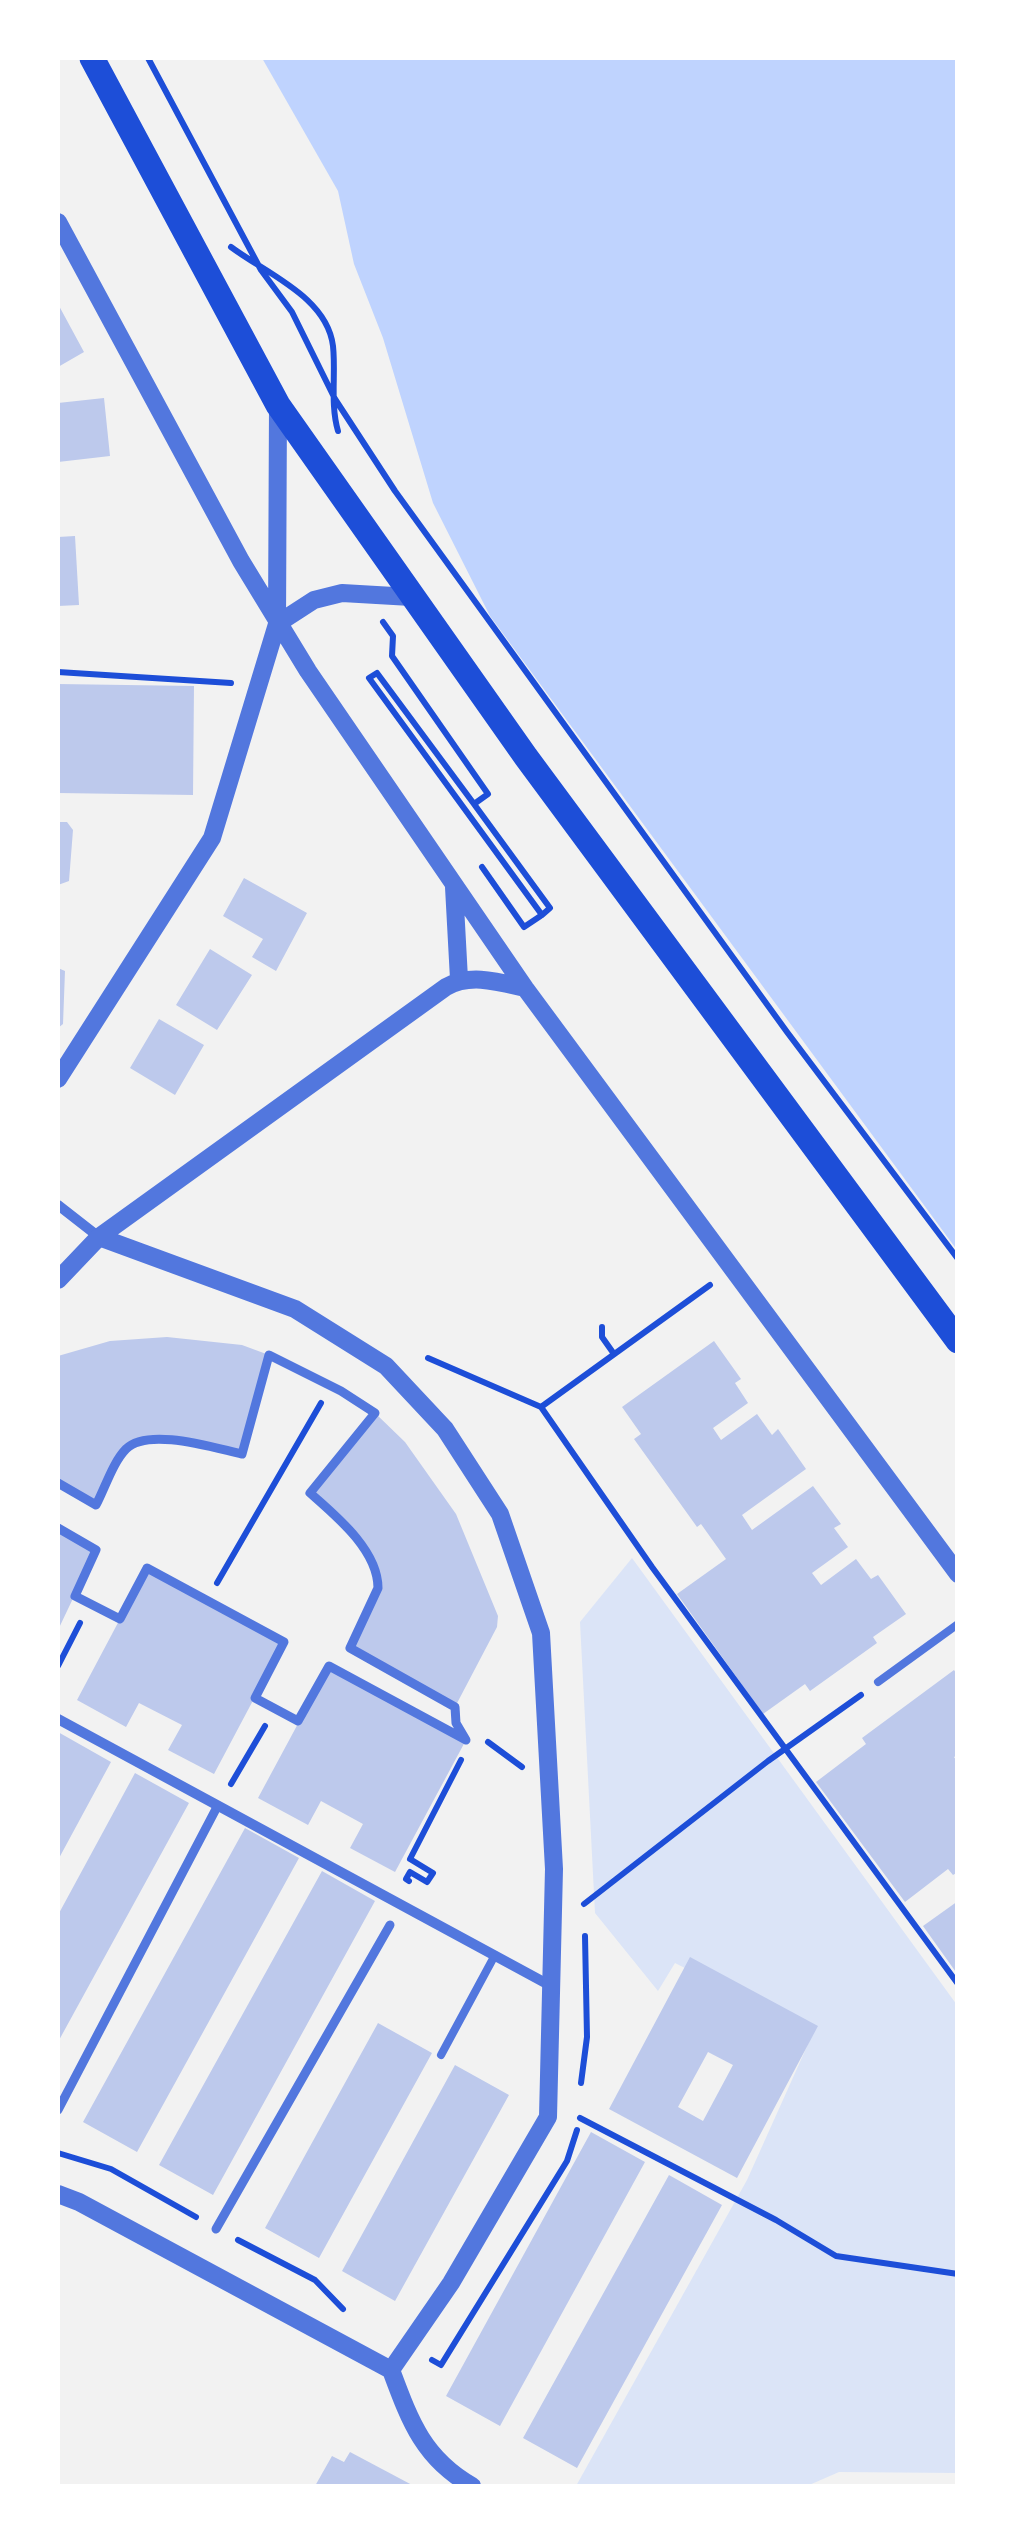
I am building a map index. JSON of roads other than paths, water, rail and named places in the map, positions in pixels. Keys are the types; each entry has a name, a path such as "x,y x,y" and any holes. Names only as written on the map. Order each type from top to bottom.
{"main road":[{"path":"92,58 278,405 411,597 958,1341"}],"street":[{"path":"58,222 241,562 308,671 525,988 958,1574"},
{"path":"58,1078 212,838 277,624 278,405"},
{"path":"277,624 314,600 342,593 411,597"},
{"path":"454,886 459,979"},
{"path":"58,1280 99,1237 459,979 496,981 525,988"},
{"path":"58,1205 99,1237 295,1309 386,1366 445,1429 500,1514 540,1633 554,1869 548,2116 451,2283 391,2370"},
{"path":"58,1484 96,1505 124,1450 148,1439 186,1442 242,1454 270,1355 341,1390 375,1413 310,1494 341,1521 372,1562 378,1580 378,1588 350,1648 455,1707 456,1723 466,1740 328,1666 298,1721 254,1698 284,1642 147,1568 120,1619 76,1596 96,1550 58,1528"},
{"path":"58,1720 551,1986"},
{"path":"58,2110 217,1806"},
{"path":"216,2228 390,1925"},
{"path":"58,2194 391,2370 410,2422 445,2471 472,2486"}],"lane":[{"path":"878,1682 958,1624"},
{"path":"441,2055 494,1956"}],"water":[{"path":"262,58 957,58 957,1250 490,616 433,503 383,338 354,264 338,191"}]}
